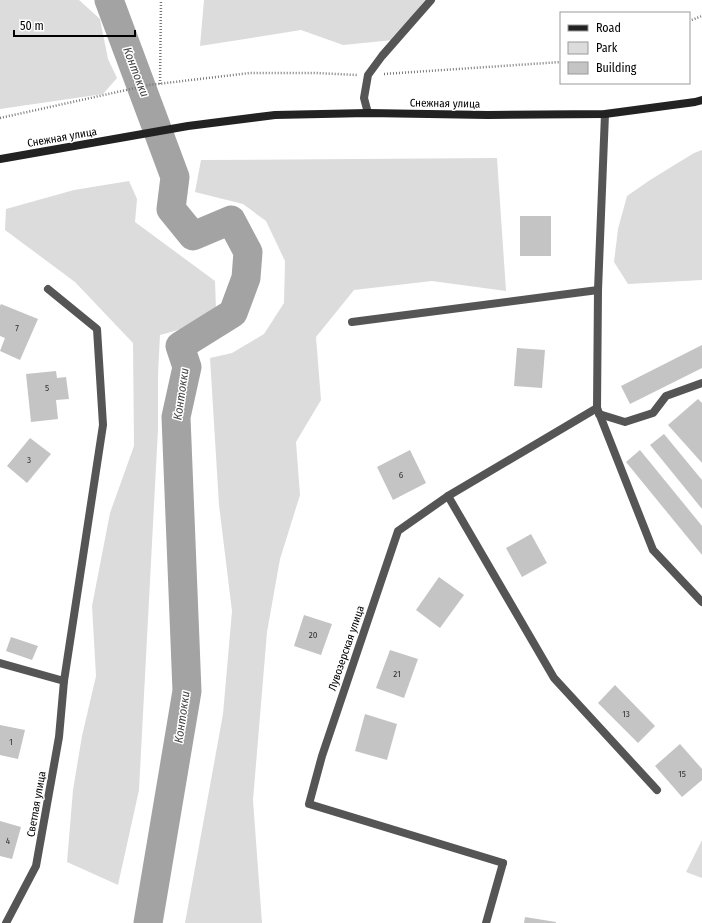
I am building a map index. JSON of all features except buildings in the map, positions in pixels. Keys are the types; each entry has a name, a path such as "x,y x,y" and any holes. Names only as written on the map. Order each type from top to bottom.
{"street":[{"path":"368,113 364,98 368,75 382,56 431,0"},
{"name":"Снежная улица","path":"0,159 188,126 275,115 368,113 488,115 605,114 702,100"},
{"path":"605,114 598,290 598,411 653,550 702,602"},
{"name":"Светлая улица","path":"6,923 36,866 59,737 64,681 103,425 97,329 48,290"},
{"path":"352,322 598,290"},
{"path":"598,411 625,422 652,413 666,396 702,383"},
{"name":"Лувозерская улица","path":"486,923 503,863 309,804 322,756 398,531 448,496 598,411"},
{"path":"448,496 554,678 657,790"},
{"path":"0,663 64,681"}],"path":[{"path":"160,84 161,0"},
{"path":"690,21 702,16"},
{"path":"0,118 149,85"}],"green space":[{"path":"0,0 79,0 100,19 108,59 117,78 103,94 0,109"},
{"path":"204,0 425,0 393,40 343,45 301,30 200,46"},
{"path":"702,150 702,280 628,284 614,262 618,229 627,196 694,153"},
{"path":"497,158 506,291 432,281 354,290 316,337 321,400 296,442 300,495 280,559 267,632 253,800 262,923 185,923 223,714 232,611 219,505 210,358 232,353 264,334 284,303 285,261 266,221 243,204 195,192 201,160"},
{"path":"129,181 137,199 135,222 215,281 216,309 189,327 160,335 158,429 139,790 118,885 67,862 73,790 82,736 96,676 92,606 110,513 134,446 133,343 75,282 5,230 6,209 74,190"},
{"path":"702,840 702,878 686,872"}],"waterway":[{"name":"Контокки","path":"109,0 175,177 171,209 193,236 231,220 248,252 246,278 233,313 180,346 187,367 176,417 187,691 148,923"}]}
